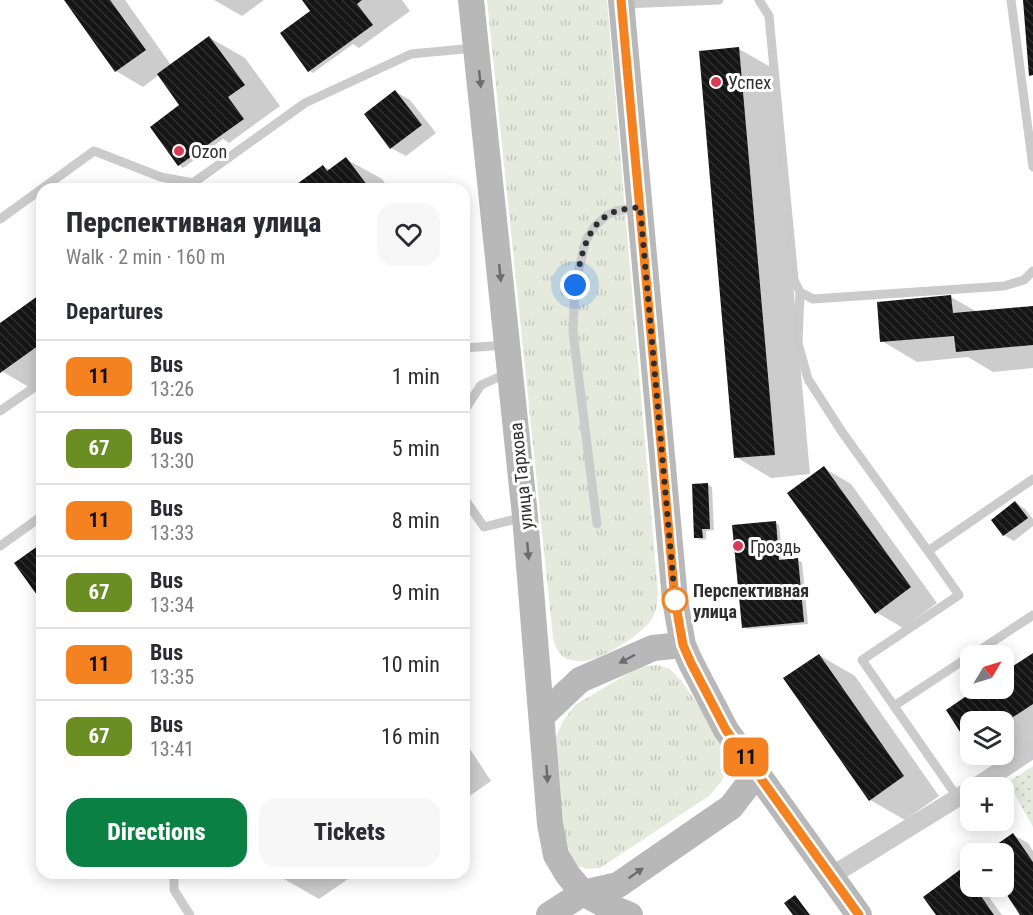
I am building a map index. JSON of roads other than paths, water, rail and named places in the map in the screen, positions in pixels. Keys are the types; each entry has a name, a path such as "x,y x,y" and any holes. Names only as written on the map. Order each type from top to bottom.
{"main road":[{"name":"улица Тархова","path":"471,0 525,516 550,824 556,855 568,875 583,893 630,915"},
{"path":"621,2 675,600 683,645 726,730 859,915"},
{"path":"542,716 580,680 653,648 683,645"},
{"path":"549,915 583,893 618,885 731,807 757,773"}],"street":[{"path":"991,777 1033,749"},
{"path":"831,876 960,797"}],"lane":[{"path":"621,2 719,0"},
{"path":"759,0 769,16 794,280 800,292 798,343 808,379 842,432 959,595 862,660 894,706 960,783"},
{"path":"1011,0 1033,167"},
{"path":"50,183 94,151 161,177 193,183 305,103 411,54 476,48"},
{"path":"0,219 36,193"},
{"path":"597,524 573,332 575,285 586,240 594,227 607,215 616,211 640,207"},
{"path":"800,292 813,299 1004,286 1024,280 1033,271"},
{"path":"470,348 508,345"},
{"path":"470,402 481,385 510,372"},
{"path":"0,411 36,386"},
{"path":"928,551 1033,479"},
{"path":"470,507 484,527 525,516"},
{"path":"0,546 36,520"},
{"path":"988,645 1033,615"},
{"path":"894,706 960,663"},
{"path":"174,879 174,890 190,915"}],"place":[{"name":"Успех","path":"716,82"},
{"name":"Ozon","path":"179,151"},
{"name":"Гроздь","path":"738,546"},
{"name":"Перспективная улица","path":"675,600"}]}
